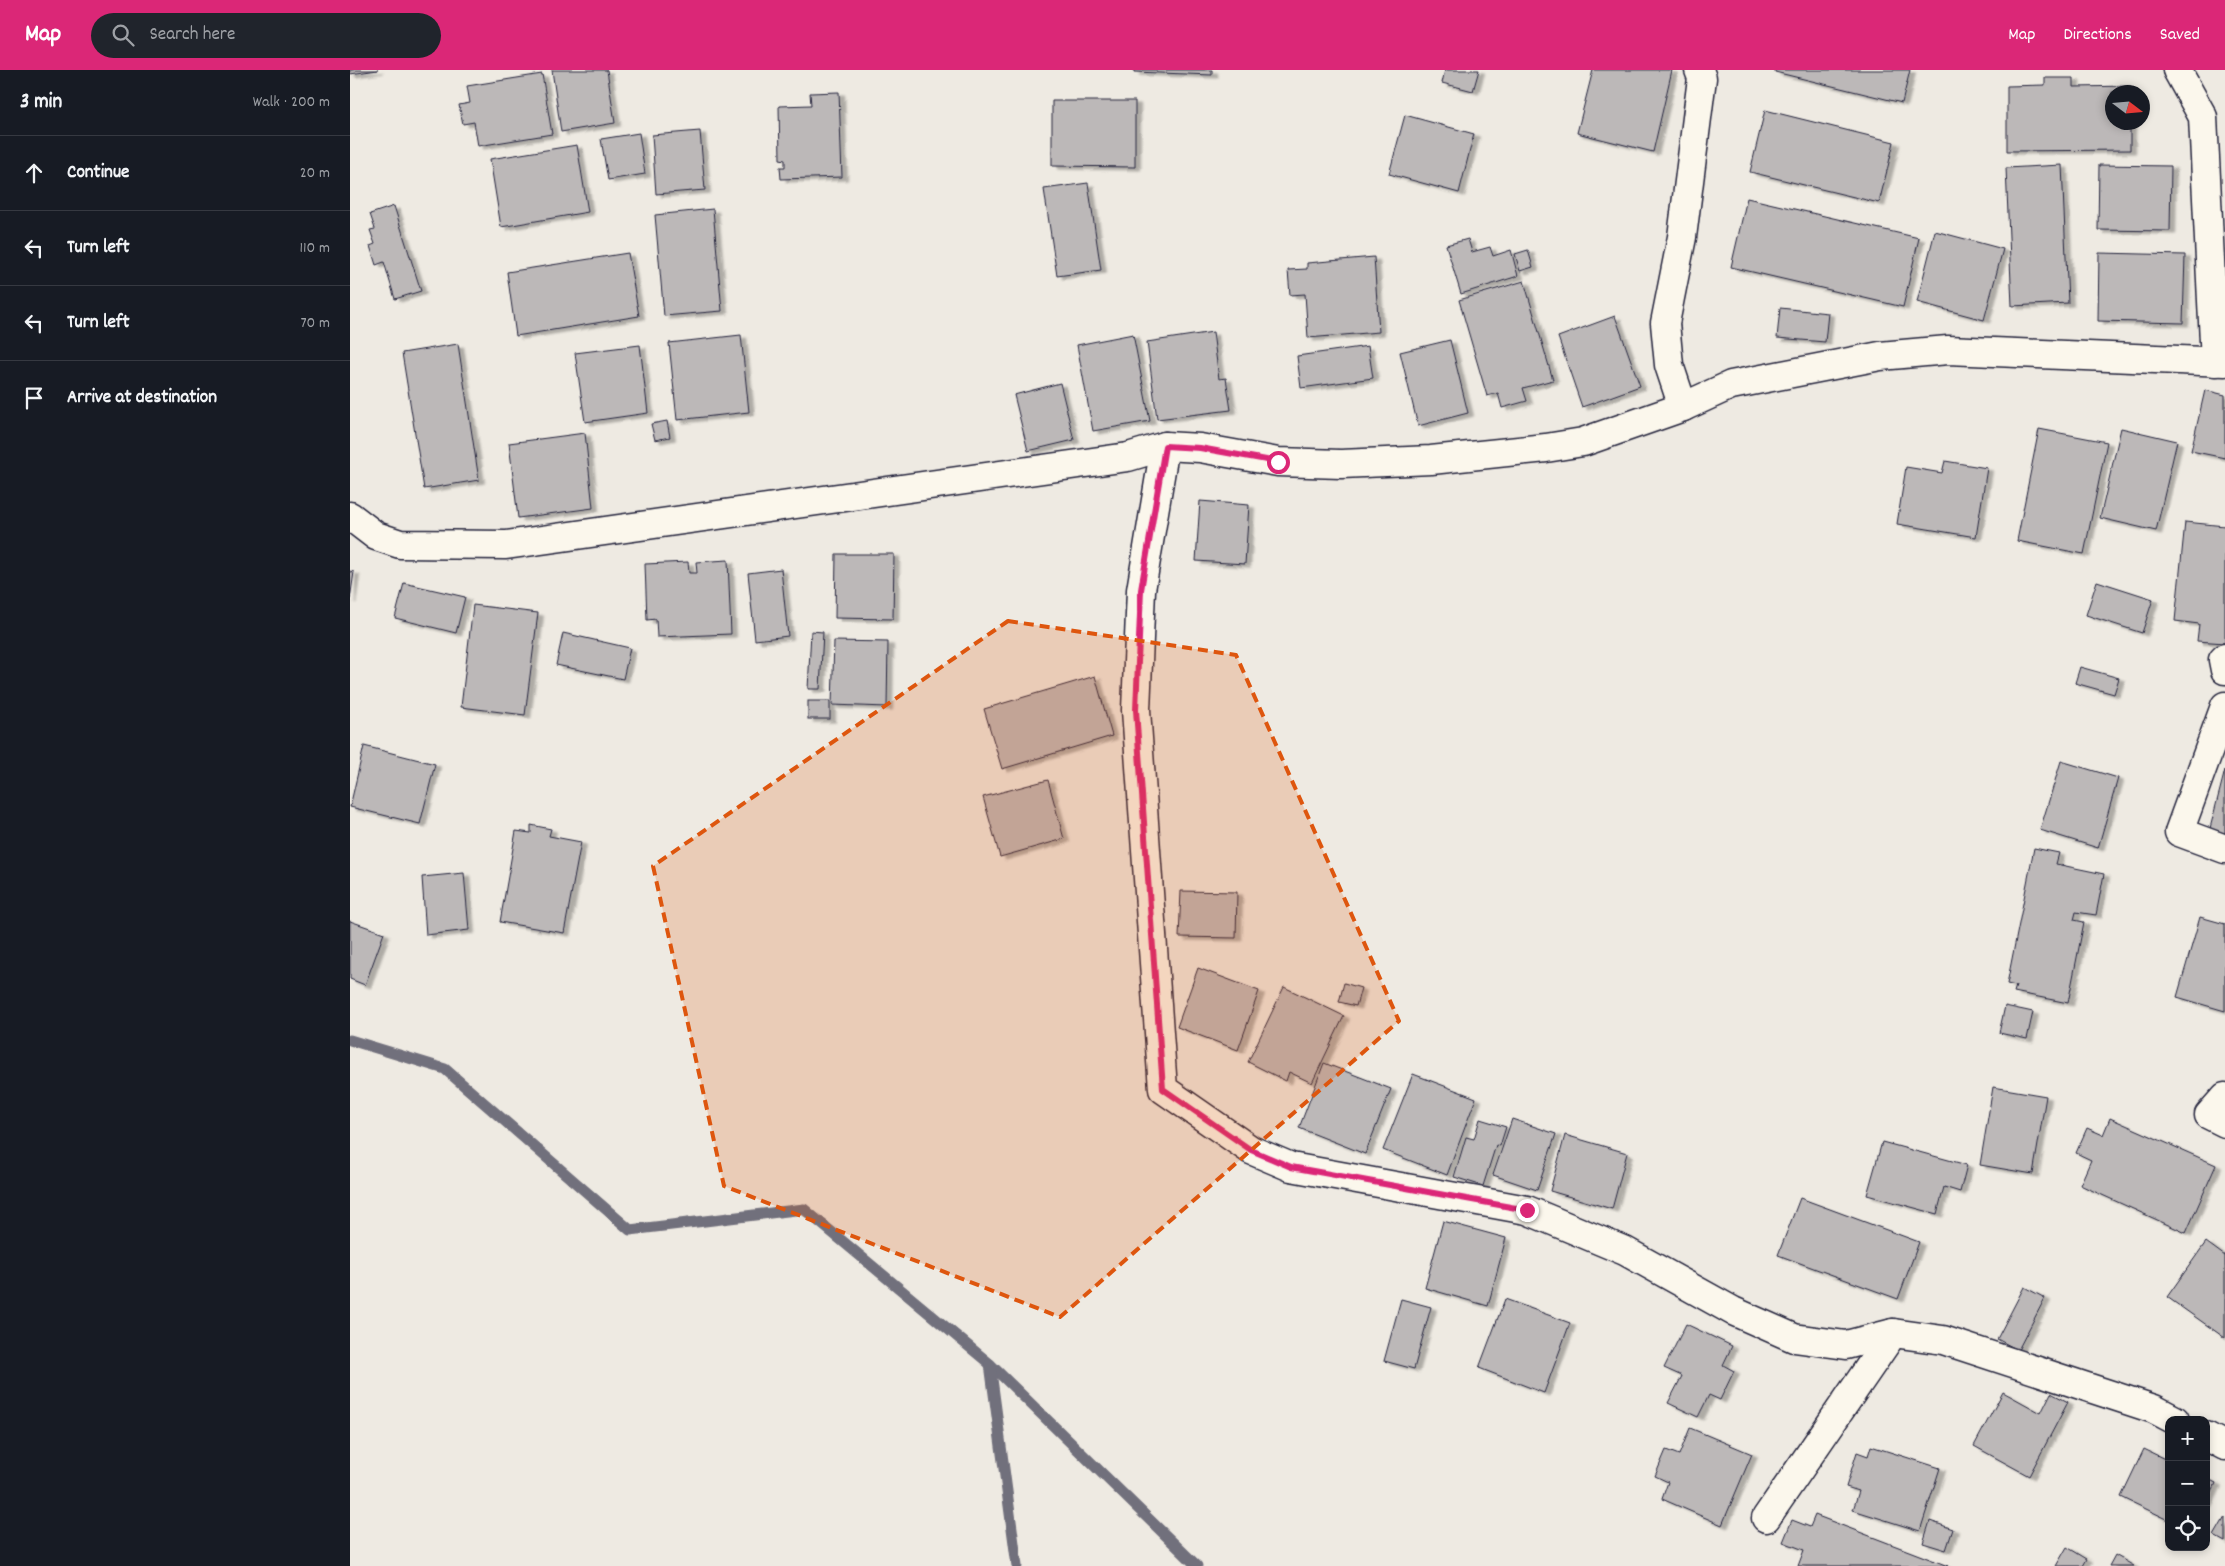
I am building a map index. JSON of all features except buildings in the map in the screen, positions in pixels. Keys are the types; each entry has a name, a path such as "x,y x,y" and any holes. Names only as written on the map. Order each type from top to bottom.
{"street":[{"path":"1683,407 1669,365 1666,323 1682,237 1702,78 1699,70"},
{"path":"350,516 376,536 400,544 506,545 1128,456 1165,446 1200,448 1278,462 1341,464 1432,460 1583,442 1683,407 1731,385 1880,356 1948,350 2220,362 2203,117 2177,70"},
{"path":"1165,446 1141,590 1136,710 1163,1089 1251,1150 1291,1167 1527,1210 1625,1251 1732,1311 1794,1338 1846,1345 1894,1333 1944,1340 2154,1409 2167,1416"},
{"path":"2225,658 2223,660 2225,670"},
{"path":"2225,706 2179,832 2225,849"},
{"path":"2225,1097 2210,1115 2225,1123"},
{"path":"1766,1518 1894,1333"},
{"path":"2210,1438 2225,1446"}],"highlighted area":[{"path":"1008,621 1236,655 1399,1021 1060,1317 724,1186 653,866"}],"waterway":[{"path":"350,1040 445,1069 630,1230 804,1209 990,1364 1197,1566"},
{"path":"990,1364 1017,1566"}],"route":[{"path":"1278,462 1200,448 1165,446 1141,590 1136,710 1163,1089 1251,1150 1291,1167 1527,1210"}]}
